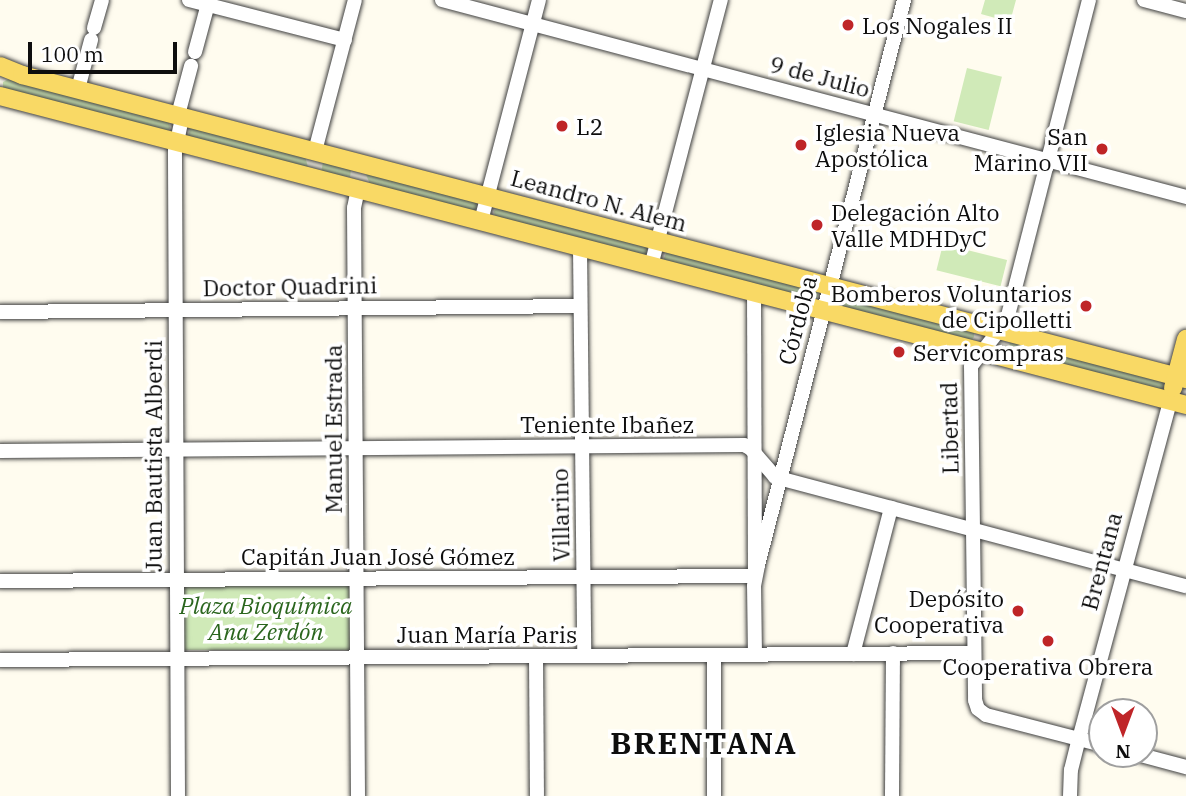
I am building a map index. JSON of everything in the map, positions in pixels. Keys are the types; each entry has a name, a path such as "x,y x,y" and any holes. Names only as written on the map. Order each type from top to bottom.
{"main road":[{"name":"Leandro N. Alem","path":"0,66 180,116 1181,377"},
{"path":"0,96 1178,403"},
{"path":"323,153 314,164 315,174 323,180"},
{"path":"349,160 360,176 358,189"},
{"name":"Brentana","path":"1178,403 1186,339"}],"street":[{"path":"78,89 102,0"},
{"path":"189,0 208,2 345,40"},
{"path":"323,153 355,0"},
{"name":"9 de Julio","path":"442,0 1186,197"},
{"path":"481,221 539,0"},
{"path":"651,266 721,0"},
{"name":"Córdoba","path":"755,655 755,576 904,0"},
{"name":"Libertad","path":"1079,739 986,715 975,703 971,368 980,352 1002,330 1089,0"},
{"path":"1144,0 1186,11"},
{"name":"Juan Bautista Alberdi","path":"178,796 174,310 176,142 208,2"},
{"name":"Manuel Estrada","path":"358,189 354,208 358,796"},
{"name":"Villarino","path":"580,247 584,656"},
{"path":"754,293 755,576"},
{"name":"Doctor Quadrini","path":"0,312 580,306"},
{"name":"Brentana","path":"1070,796 1079,739 1124,569 1178,403"},
{"name":"Teniente Ibañez","path":"0,451 741,445 755,453"},
{"path":"755,453 770,474 780,478 1186,586"},
{"path":"853,654 891,508"},
{"name":"Capitán Juan José Gómez","path":"0,581 755,576"},
{"path":"892,796 893,653"},
{"name":"Juan María Paris","path":"0,660 974,653"},
{"path":"714,655 714,796"},
{"path":"536,657 537,796"},
{"path":"1079,739 1088,741"},
{"path":"1158,760 1186,767"}],"green space":[{"path":"985,0 1016,0 1010,22 1000,17 999,19 981,14"},
{"path":"967,68 1002,77 989,130 954,121"},
{"path":"9,79 169,122 170,128 167,132 3,89 3,82"},
{"path":"194,126 305,156 309,171 188,137"},
{"path":"323,162 351,170 350,177 321,173"},
{"path":"364,170 476,202 477,207 473,212 370,184"},
{"path":"499,206 647,245 647,252 644,257 495,218 494,211"},
{"path":"943,244 1007,260 1001,286 936,270"},
{"path":"667,251 817,290 818,296 814,301 663,261"},
{"path":"841,295 974,332 974,337 970,342 836,306"},
{"path":"1010,342 1163,381 1164,387 1161,391 1008,351"},
{"name":"Plaza Bioquímica Ana Zerdón","path":"181,586 350,586 350,650 181,650"}],"place":[{"name":"Los Nogales II","path":"848,25"},
{"name":"L2","path":"562,126"},
{"name":"Iglesia Nueva Apostólica","path":"801,145"},
{"name":"San Marino VII","path":"1102,149"},
{"name":"Delegación Alto Valle MDHDyC","path":"817,225"},
{"name":"Bomberos Voluntarios de Cipolletti","path":"1086,306"},
{"name":"Servicompras","path":"899,352"},
{"name":"Depósito Cooperativa","path":"1018,611"},
{"name":"Cooperativa Obrera","path":"1048,641"}],"district":[{"name":"BRENTANA","path":"704,743"}]}
